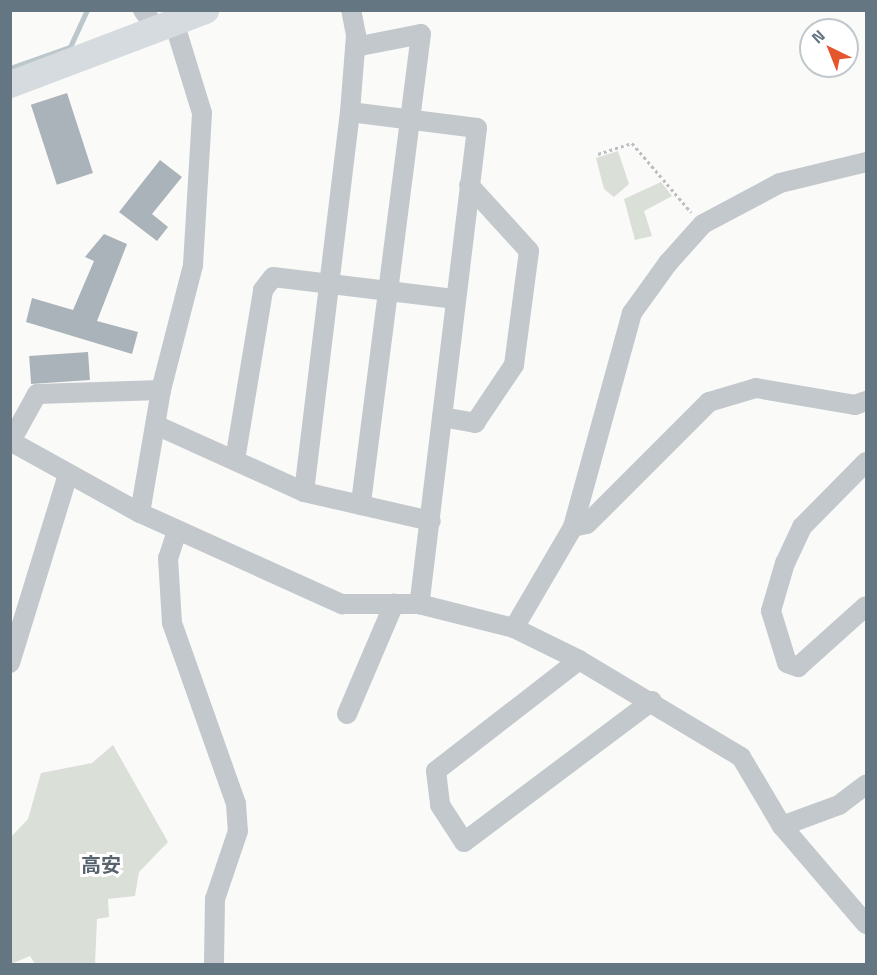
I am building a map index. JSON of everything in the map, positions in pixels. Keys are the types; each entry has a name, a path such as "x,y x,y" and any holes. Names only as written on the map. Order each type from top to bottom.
{"street":[{"path":"10,84 158,20 205,10"},
{"path":"304,492 350,112 355,47 351,10"},
{"path":"140,513 158,426 161,390 193,265 202,113 158,20"},
{"path":"355,47 421,34 412,120 361,505"},
{"path":"350,112 477,128 454,300 431,521 419,604"},
{"path":"514,628 573,527 632,313 703,224 780,183 867,162"},
{"path":"442,417 475,423 514,365 529,251 469,185"},
{"path":"235,460 262,290 273,277 454,300"},
{"path":"573,527 587,524 709,402 756,388 855,405 867,401"},
{"path":"161,390 37,393 11,441 68,475 140,513 342,604 419,604 514,628 579,660 652,701 741,757 782,826 867,924"},
{"path":"158,426 304,492 431,521"},
{"path":"867,462 802,527 785,563 771,611 787,663 798,667 867,606"},
{"path":"10,663 68,475"},
{"path":"177,531 168,558 172,623 236,804 238,831 215,899 214,964"},
{"path":"348,714 394,604"},
{"path":"579,660 436,771 440,805 464,842 652,701"},
{"path":"782,826 839,805 867,785"}],"path":[{"path":"598,154 632,143 703,224"}],"shaded area":[{"path":"618,151 629,184 614,197 604,189 596,158"},
{"path":"661,182 672,196 644,211 652,236 635,240 624,199"},
{"path":"113,745 168,842 139,872 135,896 108,899 109,917 97,919 95,964 35,964 30,956 11,964 11,837 28,819 41,773 92,763"}],"building":[{"path":"67,93 93,173 57,185 31,105"},
{"path":"160,160 182,177 152,214 168,227 157,241 119,212"},
{"path":"104,234 127,244 97,321 138,332 132,354 26,322 32,298 73,310 94,261 85,257"},
{"path":"88,352 90,380 31,384 29,356"}],"waterway":[{"path":"10,68 70,47 87,10"}],"district":[{"name":"高安","path":"101,864"}]}
